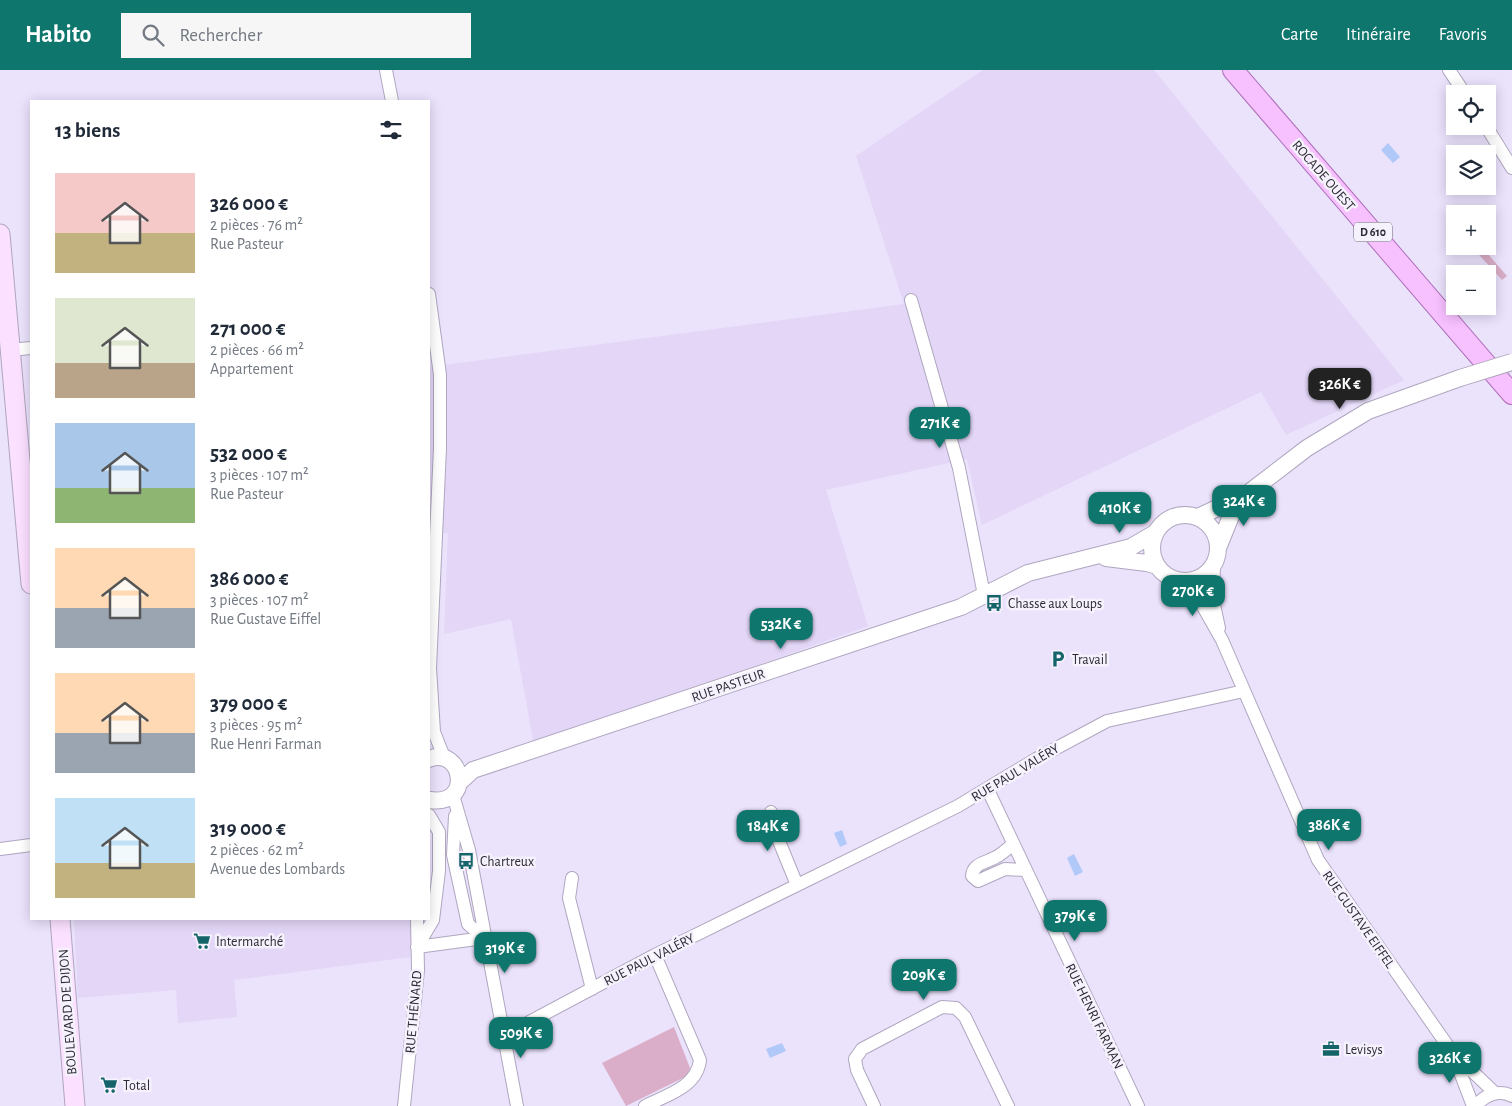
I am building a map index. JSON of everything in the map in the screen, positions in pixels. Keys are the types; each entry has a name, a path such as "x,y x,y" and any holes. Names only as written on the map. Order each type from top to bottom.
{"main road":[{"name":"ROCADE OUEST","path":"1233,70 1512,394"},
{"path":"0,234 30,573"},
{"name":"BOULEVARD DE DIJON","path":"60,920 74,1106"}],"street":[{"path":"386,70 392,100"},
{"path":"1449,70 1459,85"},
{"path":"1492,135 1512,168"},
{"path":"911,300 959,468 984,595"},
{"path":"430,313 440,375 440,448 430,668 434,732 442,760 459,774 452,856 468,924 484,938 517,1106"},
{"path":"10,350 30,348"},
{"path":"1247,494 1231,516 1216,555 1200,577 1181,581 1172,578 1157,566 1152,550 1155,533 1169,519 1178,515 1198,517 1247,494 1306,448 1368,411 1460,378 1512,362"},
{"path":"1198,517 1212,530 1216,555"},
{"name":"RUE PASTEUR","path":"456,796 473,770 960,607 1028,573 1130,547 1155,533"},
{"name":"RUE GUSTAVE EIFFEL","path":"1216,555 1213,600 1222,640"},
{"name":"RUE PASTEUR","path":"1094,557 1147,562 1157,566"},
{"name":"RUE GUSTAVE EIFFEL","path":"1181,581 1201,603 1222,640 1318,860 1452,1052 1495,1093"},
{"name":"RUE PAUL VALÉRY","path":"503,1036 655,955 988,790 1036,759 1107,721 1244,691"},
{"path":"430,744 434,732"},
{"path":"442,760 473,770"},
{"name":"RUE HENRI FARMAN","path":"988,790 1138,1106"},
{"path":"430,800 442,801 456,796"},
{"path":"771,812 772,824 797,885"},
{"path":"417,947 429,931 433,920 439,871 439,832 430,817"},
{"path":"0,849 30,844"},
{"path":"1013,844 997,857 977,866 972,876 978,881 1005,869 1025,870"},
{"path":"572,878 569,898 592,989"},
{"name":"RUE THÉNARD","path":"404,1106 418,970 417,920"},
{"path":"417,947 484,938"},
{"path":"645,1106 694,1079 699,1069 700,1060 655,955"},
{"path":"874,1106 857,1070 855,1059 858,1054 862,1049 942,1007 956,1008 965,1017 1008,1106"},
{"name":"RUE GUSTAVE EIFFEL","path":"1452,1052 1474,1106"},
{"path":"1474,1106 1480,1100 1495,1093 1512,1096"}],"shaded area":[{"path":"983,70 1154,70 1404,380 1286,435 1261,392 982,525 967,459 826,490 868,626 534,745 511,619 444,634 448,533 430,535 430,367 904,304 856,156"},
{"path":"1479,255 1489,255 1507,276 1502,280 1496,273 1496,265 1488,265"},
{"path":"74,920 412,920 410,957 234,980 237,1017 178,1023 176,990 78,998"},
{"path":"674,1027 690,1068 687,1076 626,1106 602,1063"}],"water":[{"path":"1388,143 1400,157 1393,163 1381,150"},
{"path":"842,830 847,844 840,847 834,833"},
{"path":"1074,854 1083,872 1075,876 1067,858"},
{"path":"782,1043 786,1051 770,1058 766,1049"}],"place":[{"name":"Chasse aux Loups","path":"994,603"},
{"name":"Travail","path":"1058,659"},
{"name":"Chartreux","path":"466,861"},
{"name":"Intermarché","path":"202,941"},
{"name":"Levisys","path":"1331,1049"},
{"name":"Total","path":"109,1085"}]}
